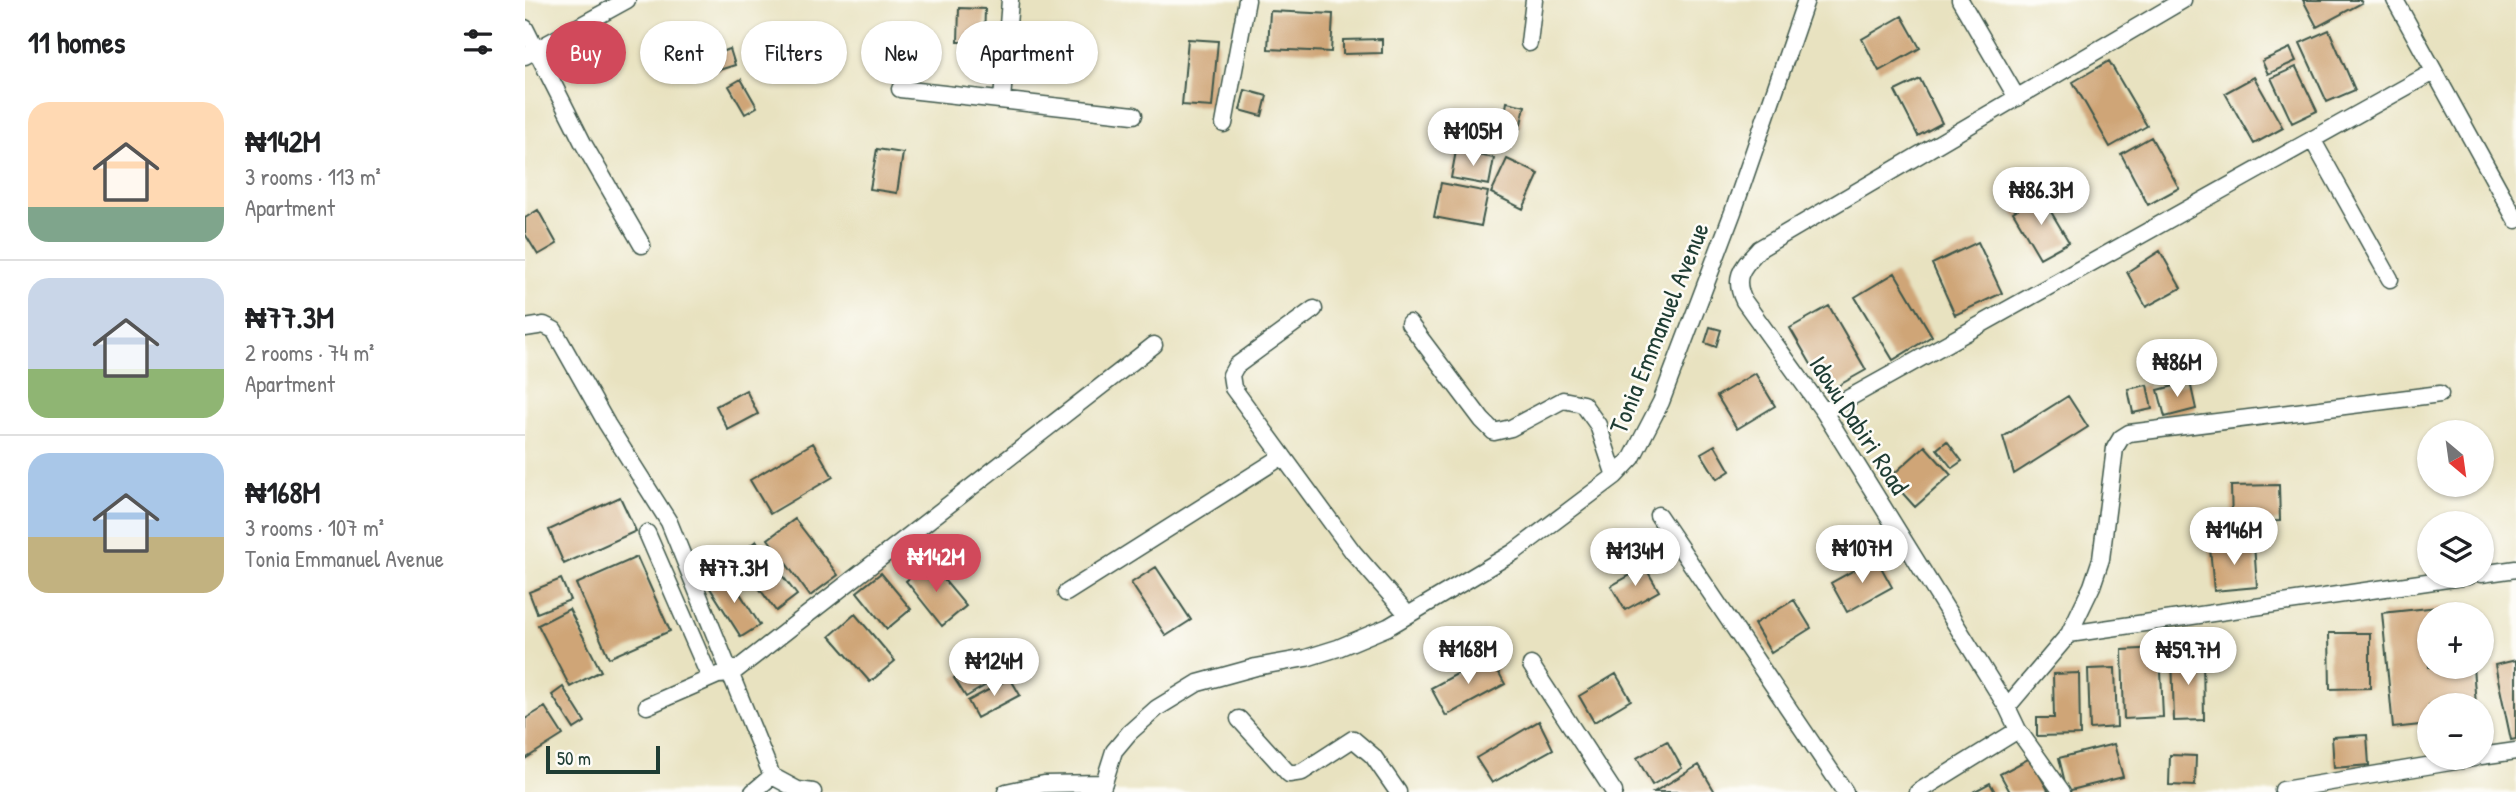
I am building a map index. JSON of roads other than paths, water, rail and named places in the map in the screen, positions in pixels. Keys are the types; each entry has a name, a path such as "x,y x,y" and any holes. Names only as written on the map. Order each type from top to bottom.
{"street":[{"path":"531,53 627,0"},
{"path":"1002,100 1010,0"},
{"path":"1224,124 1247,0"},
{"path":"1529,43 1534,0"},
{"name":"Tonia Emmanuel Avenue","path":"1103,788 1114,751 1129,733 1157,708 1198,683 1338,648 1388,627 1514,552 1615,476 1632,458 1661,402 1733,212 1806,0"},
{"path":"1960,0 2017,98 2183,0"},
{"path":"2395,0 2516,220"},
{"path":"525,28 531,53 642,245"},
{"path":"1823,412 2433,72"},
{"path":"899,89 1134,114"},
{"name":"Idowu Dabiri Road","path":"2017,98 1759,249 1739,274 1738,288 1744,301 1823,412 2007,707 2018,730 2062,792"},
{"path":"2312,139 2390,279"},
{"path":"1314,309 1236,366 1231,375 1233,388 1353,552 1408,615"},
{"path":"1409,323 1482,420 1495,432 1511,428 1563,400 1583,404 1598,425 1615,476"},
{"path":"525,328 544,325 554,330 561,339 607,424 669,522 772,776 798,790 813,792"},
{"path":"647,706 710,678 731,674 1154,345"},
{"path":"2007,707 2069,634 2092,586 2101,559 2115,448 2121,438 2129,433 2440,394"},
{"path":"1066,593 1283,456"},
{"path":"1658,515 1845,792"},
{"path":"647,533 710,678"},
{"path":"2494,572 2516,569"},
{"path":"2069,634 2417,583"},
{"path":"1531,665 1614,792"},
{"path":"1238,719 1289,774 1301,772 1353,739 1373,756 1398,792"},
{"path":"1918,792 2018,730"},
{"path":"2494,755 2516,751"},
{"path":"2279,791 2417,768"},
{"path":"753,792 772,776"},
{"path":"1006,792 1044,784 1103,788"}]}
